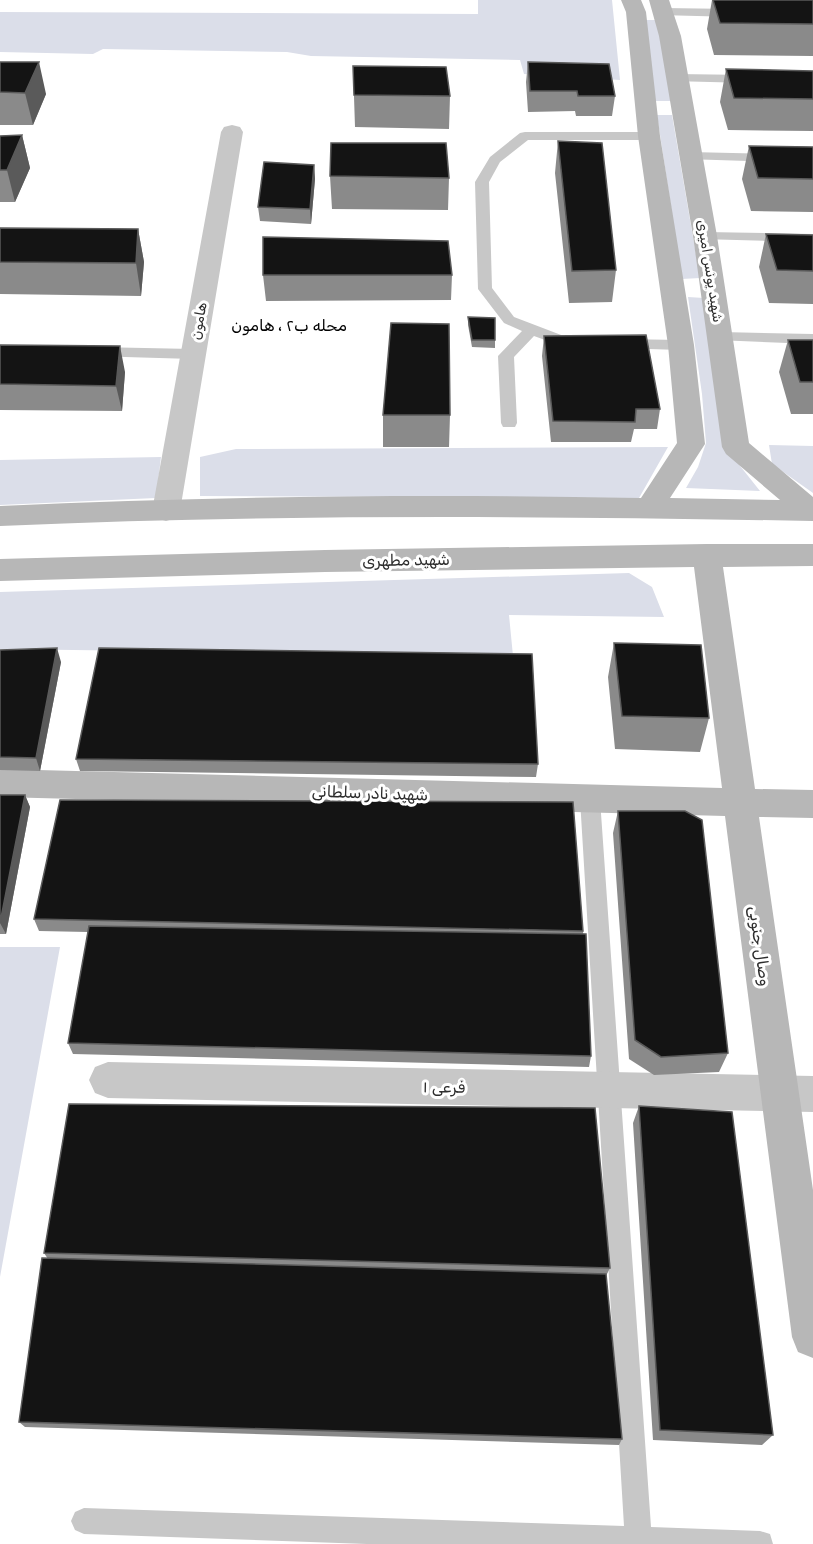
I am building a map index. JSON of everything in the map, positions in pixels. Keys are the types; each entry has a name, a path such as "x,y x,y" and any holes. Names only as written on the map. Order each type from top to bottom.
{"main road":[{"path":"649,508 692,444 681,345 649,136 633,6 661,6"},
{"name":"شهید یونس امیری","path":"661,6 670,36 705,236 736,447 812,511"},
{"path":"645,106 682,108"},
{"path":"672,286 713,288"},
{"path":"0,516 308,507 812,511"},
{"name":"شهید مطهری","path":"0,570 707,555 813,555"},
{"name":"وصال جنوبی","path":"707,555 740,803 796,1093 813,1337"},
{"name":"شهید نادر سلطانی","path":"0,783 813,804"}],"street":[{"name":"هامون","path":"166,511 232,132"},
{"name":"فرعی ۱","path":"108,1080 796,1093"}],"lane":[{"path":"661,6 744,13"},
{"path":"676,78 767,80"},
{"path":"649,136 525,136 495,160 482,182 485,289 509,320 567,343 681,345"},
{"path":"690,156 813,159"},
{"path":"705,236 813,238"},
{"path":"509,423 506,356 532,329"},
{"path":"721,338 813,339"},
{"path":"80,352 193,354"},
{"path":"590,799 638,1540"},
{"path":"84,1521 760,1544"}],"shaded area":[{"path":"478,0 612,0 620,80 524,74 520,60 311,56 287,52 103,49 93,54 0,52 0,12 478,14"},
{"path":"645,20 659,20 673,101 653,101"},
{"path":"657,115 672,115 700,278 682,279"},
{"path":"688,297 704,298 733,457 760,491 686,488 698,467 706,443 702,394"},
{"path":"769,445 813,446 813,493 772,464"},
{"path":"668,447 639,498 200,496 200,457 236,449"},
{"path":"161,457 156,498 0,505 0,460"},
{"path":"629,573 652,587 664,617 509,615 513,656 0,649 0,592"},
{"path":"0,947 60,947 0,1277"}],"building":[{"path":"713,0 813,0 813,24 720,23"},
{"path":"0,62 39,62 25,93 0,92"},
{"path":"528,62 609,64 615,96 578,96 577,91 530,91"},
{"path":"353,66 446,67 450,96 354,95"},
{"path":"726,69 813,71 813,99 734,98"},
{"path":"22,135 7,170 0,170 0,136"},
{"path":"558,141 602,143 616,270 572,271"},
{"path":"331,143 446,143 449,178 330,176"},
{"path":"749,146 813,147 813,179 758,178"},
{"path":"264,162 314,165 310,209 258,207"},
{"path":"0,228 138,229 136,263 0,262"},
{"path":"766,234 813,235 813,271 777,270"},
{"path":"263,237 448,241 452,275 263,275"},
{"path":"468,317 495,318 495,340 472,340"},
{"path":"391,323 449,324 450,415 383,415"},
{"path":"646,335 660,409 636,409 635,422 553,421 544,336"},
{"path":"788,340 813,340 813,382 800,382"},
{"path":"0,345 120,346 116,386 0,384"},
{"path":"614,643 701,645 709,718 622,716"},
{"path":"57,648 36,758 0,757 0,650"},
{"path":"99,648 532,654 538,764 76,759"},
{"path":"0,795 25,795 0,923"},
{"path":"60,800 573,802 583,931 34,919"},
{"path":"618,811 685,811 702,820 728,1053 661,1057 635,1040"},
{"path":"89,926 586,934 591,1056 68,1043"},
{"path":"69,1104 595,1108 610,1268 44,1253"},
{"path":"639,1106 732,1112 773,1435 660,1430"},
{"path":"42,1258 606,1274 622,1439 19,1422"}],"district":[{"name":"محله ب۲ ، هامون","path":"289,325"}]}
